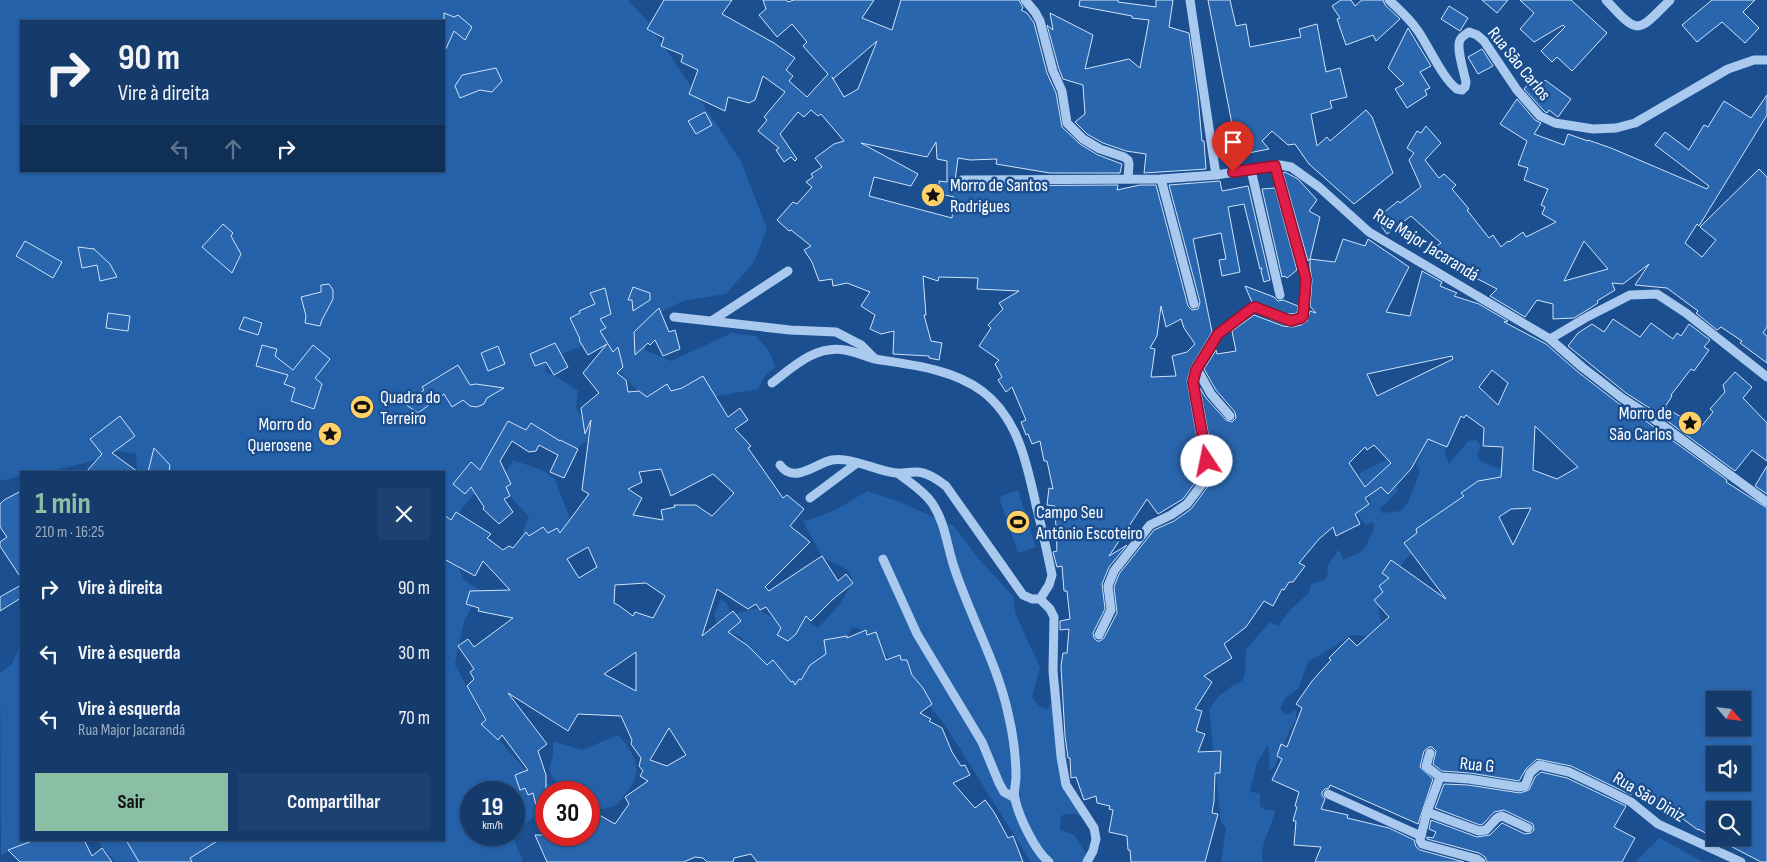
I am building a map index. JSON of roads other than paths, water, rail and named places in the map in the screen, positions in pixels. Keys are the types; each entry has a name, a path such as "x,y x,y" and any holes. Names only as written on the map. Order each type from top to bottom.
{"street":[{"path":"1026,0 1040,21 1053,71 1062,91 1067,123 1083,139 1100,149 1128,160 1128,179"},
{"path":"1190,0 1216,175"},
{"name":"Rua São Carlos","path":"1389,0 1406,15 1457,89 1462,90 1466,82 1458,46 1463,36 1470,32 1484,41 1517,90 1540,116 1554,123 1593,129 1616,128 1634,123 1728,69 1754,60 1767,60"},
{"path":"1606,0 1627,23 1636,27 1645,25 1670,0"},
{"path":"1099,635 1111,610 1108,586 1114,571 1150,525 1171,515 1187,504 1203,483 1207,461 1193,382 1197,369 1218,334 1255,307 1291,321 1303,316 1306,279 1275,166"},
{"name":"Rua Major Jacarandá","path":"962,180 1161,179 1216,175 1275,166 1291,167 1304,175 1369,232 1550,340 1622,398 1647,414 1767,502"},
{"path":"1251,170 1280,295"},
{"path":"1161,179 1194,304"},
{"path":"713,320 788,270"},
{"path":"1550,340 1587,317 1630,295 1657,294 1686,313 1767,377"},
{"path":"674,317 790,330 836,332 861,345 876,360"},
{"path":"772,383 798,362 819,351 834,349 847,350 876,360 920,366 952,376 982,391 999,408 1015,432 1027,461 1052,575 1049,585 1040,599"},
{"path":"1197,369 1211,394 1230,416"},
{"path":"780,466 784,470 795,474 814,469 831,460 857,463 898,473 911,471 924,473 938,480 946,486 1023,595 1032,599 1040,599 1050,609 1054,617 1053,670 1057,733 1066,785 1094,828 1096,839 1093,851 1087,862"},
{"path":"810,498 857,463"},
{"path":"898,473 924,494 940,518 954,568 980,637 997,675 1008,712 1014,744 1015,798 1030,836 1042,857 1049,862"},
{"path":"883,559 917,634 982,742 999,783 1004,792 1015,798"},
{"path":"1430,753 1426,766 1440,777"},
{"name":"Rua G","path":"1421,836 1427,812 1440,777 1525,786 1530,773 1539,766 1569,772"},
{"name":"Rua São Diniz","path":"1569,772 1631,802 1658,824 1741,862"},
{"path":"1328,794 1421,836 1422,844 1477,859 1481,862"},
{"path":"1427,812 1479,831 1486,830 1502,816 1528,828"}],"place":[{"name":"Morro de Santos Rodrigues","path":"933,195"},
{"name":"Quadra do Terreiro","path":"362,407"},
{"name":"Morro de São Carlos","path":"1690,423"},
{"name":"Morro do Querosene","path":"330,434"},
{"name":"Campo Seu Antônio Escoteiro","path":"1018,522"}]}
